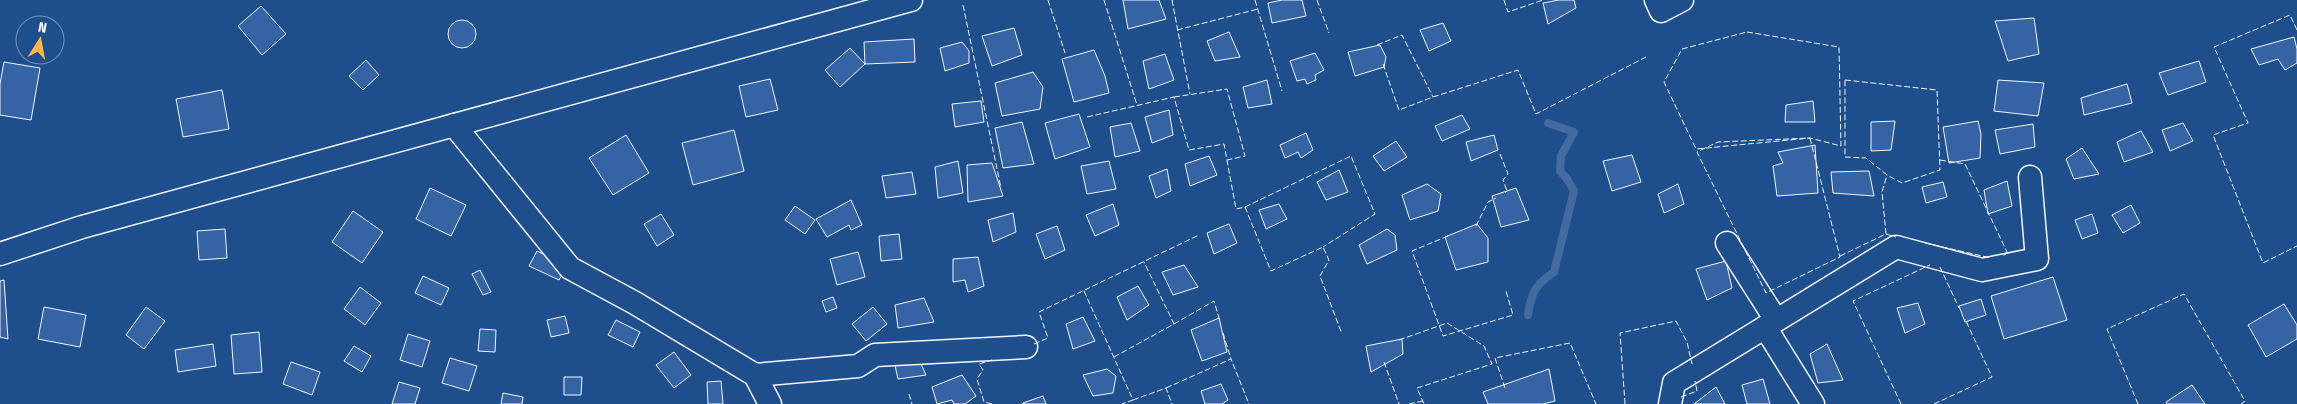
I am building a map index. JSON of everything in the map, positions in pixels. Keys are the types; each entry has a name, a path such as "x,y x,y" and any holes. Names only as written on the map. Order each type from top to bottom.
{"street":[{"path":"0,254 82,226 911,0"},
{"path":"1656,0 1661,10 1682,0"},
{"path":"454,125 570,268 635,302 755,375 770,404"},
{"path":"1670,404 1674,383 1896,247 1982,270 2037,259 2030,177"},
{"path":"1727,243 1813,404"},
{"path":"755,375 858,366 875,355 1026,347"}],"building":[{"path":"1123,0 1159,0 1166,19 1128,29"},
{"path":"1282,0 1302,0 1306,16 1272,23 1268,3"},
{"path":"1574,0 1576,8 1548,24 1543,3"},
{"path":"261,6 286,34 262,55 238,26"},
{"path":"2034,18 2039,54 2008,61 1995,21"},
{"path":"462,20 472,24 476,34 472,44 462,48 452,44 448,34 452,24"},
{"path":"1443,23 1451,41 1429,51 1420,30"},
{"path":"1014,28 1022,55 992,66 982,36"},
{"path":"1229,32 1240,57 1215,61 1207,41"},
{"path":"2294,37 2297,49 2297,63 2285,70 2278,59 2259,65 2251,49"},
{"path":"914,39 915,62 865,64 864,42"},
{"path":"962,42 969,51 969,63 945,71 940,48"},
{"path":"1380,45 1386,57 1384,67 1355,76 1348,52"},
{"path":"850,48 865,64 840,87 825,70"},
{"path":"1094,50 1105,76 1109,93 1074,102 1062,59"},
{"path":"1315,53 1324,70 1315,75 1316,80 1307,84 1305,79 1297,81 1290,61"},
{"path":"1165,54 1174,80 1149,89 1143,61"},
{"path":"366,60 379,75 363,90 349,76"},
{"path":"2199,61 2206,82 2168,95 2159,73"},
{"path":"4,62 40,68 31,120 0,115 0,84"},
{"path":"1033,72 1043,87 1040,109 1002,116 995,83"},
{"path":"770,79 778,110 746,117 739,86"},
{"path":"1267,80 1272,104 1248,108 1243,87"},
{"path":"1998,80 2044,83 2038,116 1994,111"},
{"path":"2127,84 2132,103 2084,115 2081,98"},
{"path":"222,90 229,129 183,137 176,99"},
{"path":"981,101 984,122 955,127 952,104"},
{"path":"1813,101 1815,122 1785,122 1786,105"},
{"path":"1169,110 1173,135 1152,143 1145,117"},
{"path":"1079,114 1090,147 1055,159 1045,123"},
{"path":"1462,115 1470,129 1442,141 1435,126"},
{"path":"1895,121 1891,150 1871,151 1871,122"},
{"path":"1978,121 1981,134 1980,158 1949,163 1943,127"},
{"path":"1022,122 1034,164 1003,168 995,128"},
{"path":"1131,123 1140,151 1115,157 1110,127"},
{"path":"2183,123 2193,141 2170,151 2162,130"},
{"path":"2033,124 2035,147 2000,154 1995,130"},
{"path":"734,130 744,171 693,185 682,143"},
{"path":"2141,131 2153,152 2124,162 2117,142"},
{"path":"1306,133 1313,150 1301,158 1298,152 1285,158 1280,145"},
{"path":"626,135 649,173 613,195 589,158"},
{"path":"1494,135 1498,150 1471,161 1466,142"},
{"path":"1396,141 1407,157 1384,171 1373,156"},
{"path":"1815,145 1818,193 1777,196 1773,166 1783,163 1778,152"},
{"path":"2082,148 2099,174 2074,179 2066,159"},
{"path":"1632,155 1641,182 1612,191 1603,161"},
{"path":"1209,156 1217,175 1190,186 1185,164"},
{"path":"958,161 963,193 938,198 935,167"},
{"path":"1109,161 1116,189 1087,194 1081,166"},
{"path":"992,163 1003,196 968,202 967,165"},
{"path":"1167,169 1171,191 1156,198 1149,176"},
{"path":"1339,170 1348,192 1326,200 1317,182"},
{"path":"1869,171 1874,196 1833,193 1831,172"},
{"path":"912,172 916,194 886,198 882,176"},
{"path":"2007,181 2012,206 1988,214 1984,190"},
{"path":"1943,182 1947,197 1926,203 1922,187"},
{"path":"1427,184 1441,194 1438,211 1410,220 1402,195"},
{"path":"1678,184 1684,204 1664,213 1658,194"},
{"path":"430,188 466,205 451,236 416,219"},
{"path":"1516,188 1529,220 1501,227 1492,196"},
{"path":"851,200 862,225 851,230 849,225 827,237 816,219"},
{"path":"1113,204 1119,225 1095,236 1086,215"},
{"path":"1279,204 1287,219 1266,229 1259,210"},
{"path":"2131,205 2140,223 2123,233 2112,215"},
{"path":"795,206 815,220 805,234 785,220"},
{"path":"353,211 383,232 362,263 332,242"},
{"path":"1013,213 1016,232 993,242 988,220"},
{"path":"661,214 674,235 657,246 644,224"},
{"path":"2092,214 2098,233 2082,239 2075,220"},
{"path":"1229,224 1237,243 1214,254 1207,233"},
{"path":"1477,224 1488,238 1488,262 1456,270 1445,237"},
{"path":"1057,226 1065,250 1045,259 1036,234"},
{"path":"225,229 227,258 199,260 197,231"},
{"path":"1387,229 1395,235 1397,250 1367,264 1359,245"},
{"path":"899,234 902,259 881,261 879,236"},
{"path":"537,251 567,266 559,280 529,266"},
{"path":"858,252 865,277 837,285 830,259"},
{"path":"978,257 984,286 968,292 965,280 953,282 953,259"},
{"path":"1726,261 1732,288 1707,300 1696,269"},
{"path":"1184,265 1198,287 1173,295 1162,272"},
{"path":"480,270 491,292 483,295 472,274"},
{"path":"423,276 449,288 441,305 415,293"},
{"path":"2053,277 2067,320 2004,339 1991,296"},
{"path":"4,280 8,339 0,337 0,281"},
{"path":"1138,286 1149,305 1127,320 1117,297"},
{"path":"360,287 381,303 365,325 344,309"},
{"path":"833,297 837,308 826,312 822,301"},
{"path":"924,298 934,322 898,328 895,305"},
{"path":"1981,299 1986,315 1965,322 1959,306"},
{"path":"1918,303 1925,324 1905,333 1897,308"},
{"path":"2284,304 2297,325 2297,339 2266,357 2248,325"},
{"path":"44,307 86,315 80,347 38,339"},
{"path":"146,307 165,321 144,349 126,335"},
{"path":"873,307 887,324 866,341 852,324"},
{"path":"565,316 569,333 551,337 547,320"},
{"path":"1083,317 1095,341 1073,349 1066,324"},
{"path":"1219,318 1227,352 1202,361 1191,330"},
{"path":"616,320 640,332 633,347 608,335"},
{"path":"480,329 496,330 495,352 478,351"},
{"path":"259,332 262,372 234,374 231,335"},
{"path":"408,334 430,341 422,367 400,360"},
{"path":"1402,339 1403,354 1371,372 1366,346"},
{"path":"213,344 216,366 178,372 175,350"},
{"path":"1827,344 1843,380 1818,383 1810,354"},
{"path":"354,346 371,356 362,372 344,361"},
{"path":"674,352 691,375 674,388 656,365"},
{"path":"917,355 926,375 898,379 894,361"},
{"path":"450,358 477,366 469,391 442,383"},
{"path":"291,362 320,372 312,395 283,384"},
{"path":"1107,369 1116,376 1113,393 1093,396 1083,375"},
{"path":"1549,369 1555,401 1543,404 1488,404 1483,392"},
{"path":"962,375 976,396 965,404 954,404 952,400 937,404 932,387"},
{"path":"564,377 582,377 581,395 564,395"},
{"path":"1763,379 1770,404 1747,404 1742,385"},
{"path":"721,381 723,404 708,404 707,382"},
{"path":"399,382 420,388 415,404 392,404"},
{"path":"1221,384 1228,400 1222,404 1205,404 1201,391"},
{"path":"2192,385 2205,404 2167,404 2166,402"},
{"path":"1716,387 1725,404 1694,404"},
{"path":"503,393 523,397 522,404 501,404"},
{"path":"1043,396 1046,404 1022,404 1023,403"}],"waterway":[{"path":"1528,315 1535,290 1542,281 1554,272 1574,191 1560,171 1561,156 1574,132 1548,123"}],"fence":[{"path":"1048,0 1065,53"},
{"path":"1104,0 1137,105"},
{"path":"1172,0 1190,94"},
{"path":"1255,0 1282,91"},
{"path":"1317,0 1329,33"},
{"path":"1504,0 1508,12 1543,0"},
{"path":"963,5 1001,188"},
{"path":"1177,30 1258,9"},
{"path":"2297,30 2290,15 2214,47 2248,123 2213,135 2263,263 2297,246"},
{"path":"1747,32 1839,47 1841,146 1810,138 1696,149 1664,82 1682,49 1747,32"},
{"path":"1377,45 1402,35 1433,97"},
{"path":"1383,64 1399,110 1518,70 1536,114 1646,57"},
{"path":"1845,80 1937,90 1940,170 1902,183 1887,175 1866,158 1845,157 1845,80"},
{"path":"1174,97 1227,89 1245,156 1227,160"},
{"path":"1087,117 1174,97 1189,150 1224,144 1236,209 1245,207 1271,271 1323,247 1329,260 1320,276 1342,334"},
{"path":"1810,138 1840,257 1766,293 1697,152 1718,142 1810,138"},
{"path":"1500,154 1508,174 1503,180 1507,191 1505,193"},
{"path":"1245,207 1351,156 1375,214 1323,247"},
{"path":"1940,160 1965,164 2008,254 2003,255"},
{"path":"1840,256 1886,234 1882,192 1887,175"},
{"path":"1476,226 1488,202 1496,198"},
{"path":"1886,234 1896,237"},
{"path":"1034,344 1048,338 1039,312 1199,235"},
{"path":"1448,236 1412,251 1443,336 1513,315 1506,291"},
{"path":"1925,243 1991,258"},
{"path":"1114,357 1174,324 1144,262"},
{"path":"1901,404 1853,301 1930,265"},
{"path":"1940,267 1959,308"},
{"path":"1084,291 1133,400 1122,404"},
{"path":"2138,404 2107,329 2184,294 2245,401 2241,404"},
{"path":"1174,324 1214,301 1220,321"},
{"path":"1934,404 1992,377 1965,319"},
{"path":"1625,404 1620,333 1676,321 1687,342 1692,364"},
{"path":"1399,340 1447,323 1484,346 1492,364 1417,388 1424,404"},
{"path":"1223,333 1231,359"},
{"path":"1505,388 1495,358 1570,343 1596,404"},
{"path":"1166,388 1231,359 1249,404"},
{"path":"992,360 979,364 983,370 977,379 984,402 992,404"},
{"path":"1384,362 1399,404"},
{"path":"1681,397 1697,391 1695,381"},
{"path":"1133,400 1166,388 1172,404"},
{"path":"909,394 912,404"},
{"path":"1409,404 1423,401"}]}
